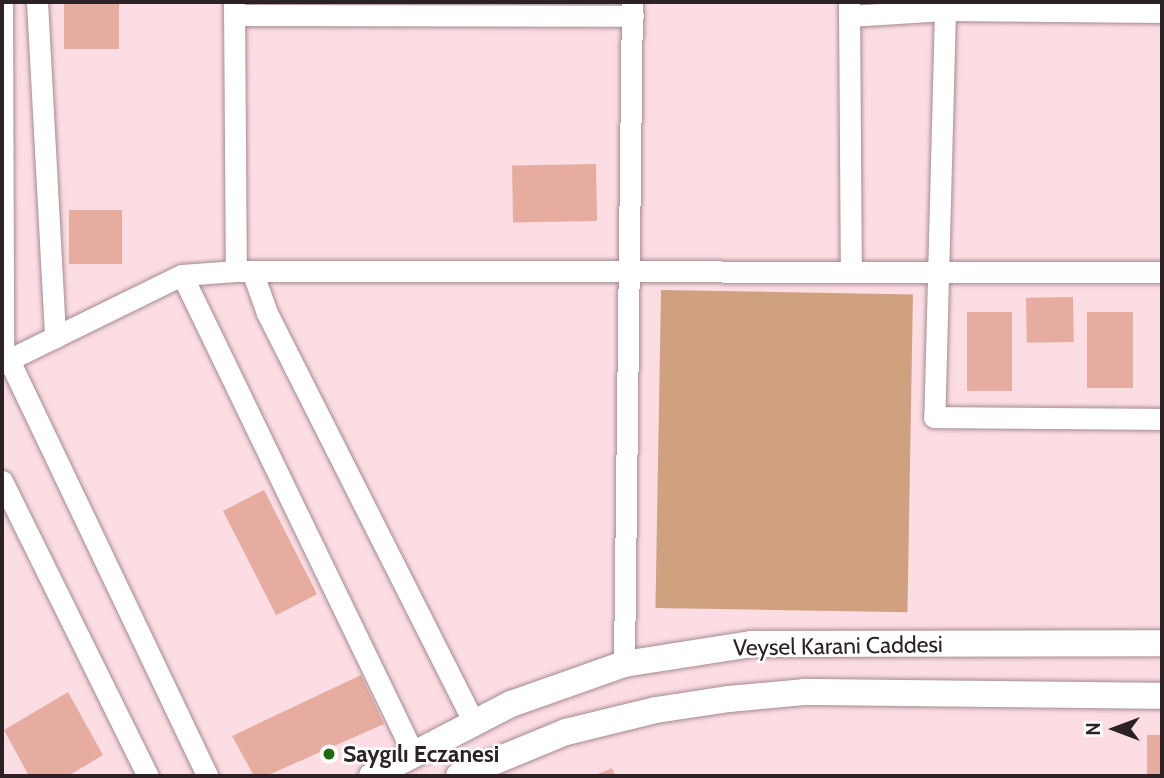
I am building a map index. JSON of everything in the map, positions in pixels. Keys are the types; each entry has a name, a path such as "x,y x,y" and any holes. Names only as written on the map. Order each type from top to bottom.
{"main road":[{"name":"Veysel Karani Caddesi","path":"372,776 511,704 624,664 752,644 1162,643"},
{"name":"Veysel Karani Caddesi","path":"459,776 566,732 656,710 729,699 804,692 1162,696"}],"street":[{"path":"2,2 4,362 207,776"},
{"path":"37,2 55,338"},
{"path":"474,723 244,271 234,9 633,9 632,271 624,664"},
{"path":"851,272 849,9 1162,12"},
{"path":"944,10 934,417 1162,419"},
{"path":"4,362 183,275 244,271 938,274 1162,272"},
{"path":"183,275 414,755"},
{"path":"2,481 148,776"}],"shaded area":[{"path":"661,290 913,294 907,612 655,608"}],"building":[{"path":"64,2 119,2 119,49 64,49"},
{"path":"596,164 597,221 513,222 512,165"},
{"path":"69,210 122,210 122,264 69,264"},
{"path":"1073,297 1074,342 1027,343 1026,298"},
{"path":"967,312 1012,312 1012,391 967,391"},
{"path":"1087,312 1133,312 1133,388 1087,388"},
{"path":"264,490 317,594 276,615 223,511"},
{"path":"361,675 384,724 266,776 254,776 232,736"},
{"path":"68,692 103,755 68,776 29,776 4,730"},
{"path":"1147,735 1162,735 1162,776 1147,776"},
{"path":"612,768 615,776 593,776"}],"place":[{"name":"Saygılı Eczanesi","path":"329,754"}]}
